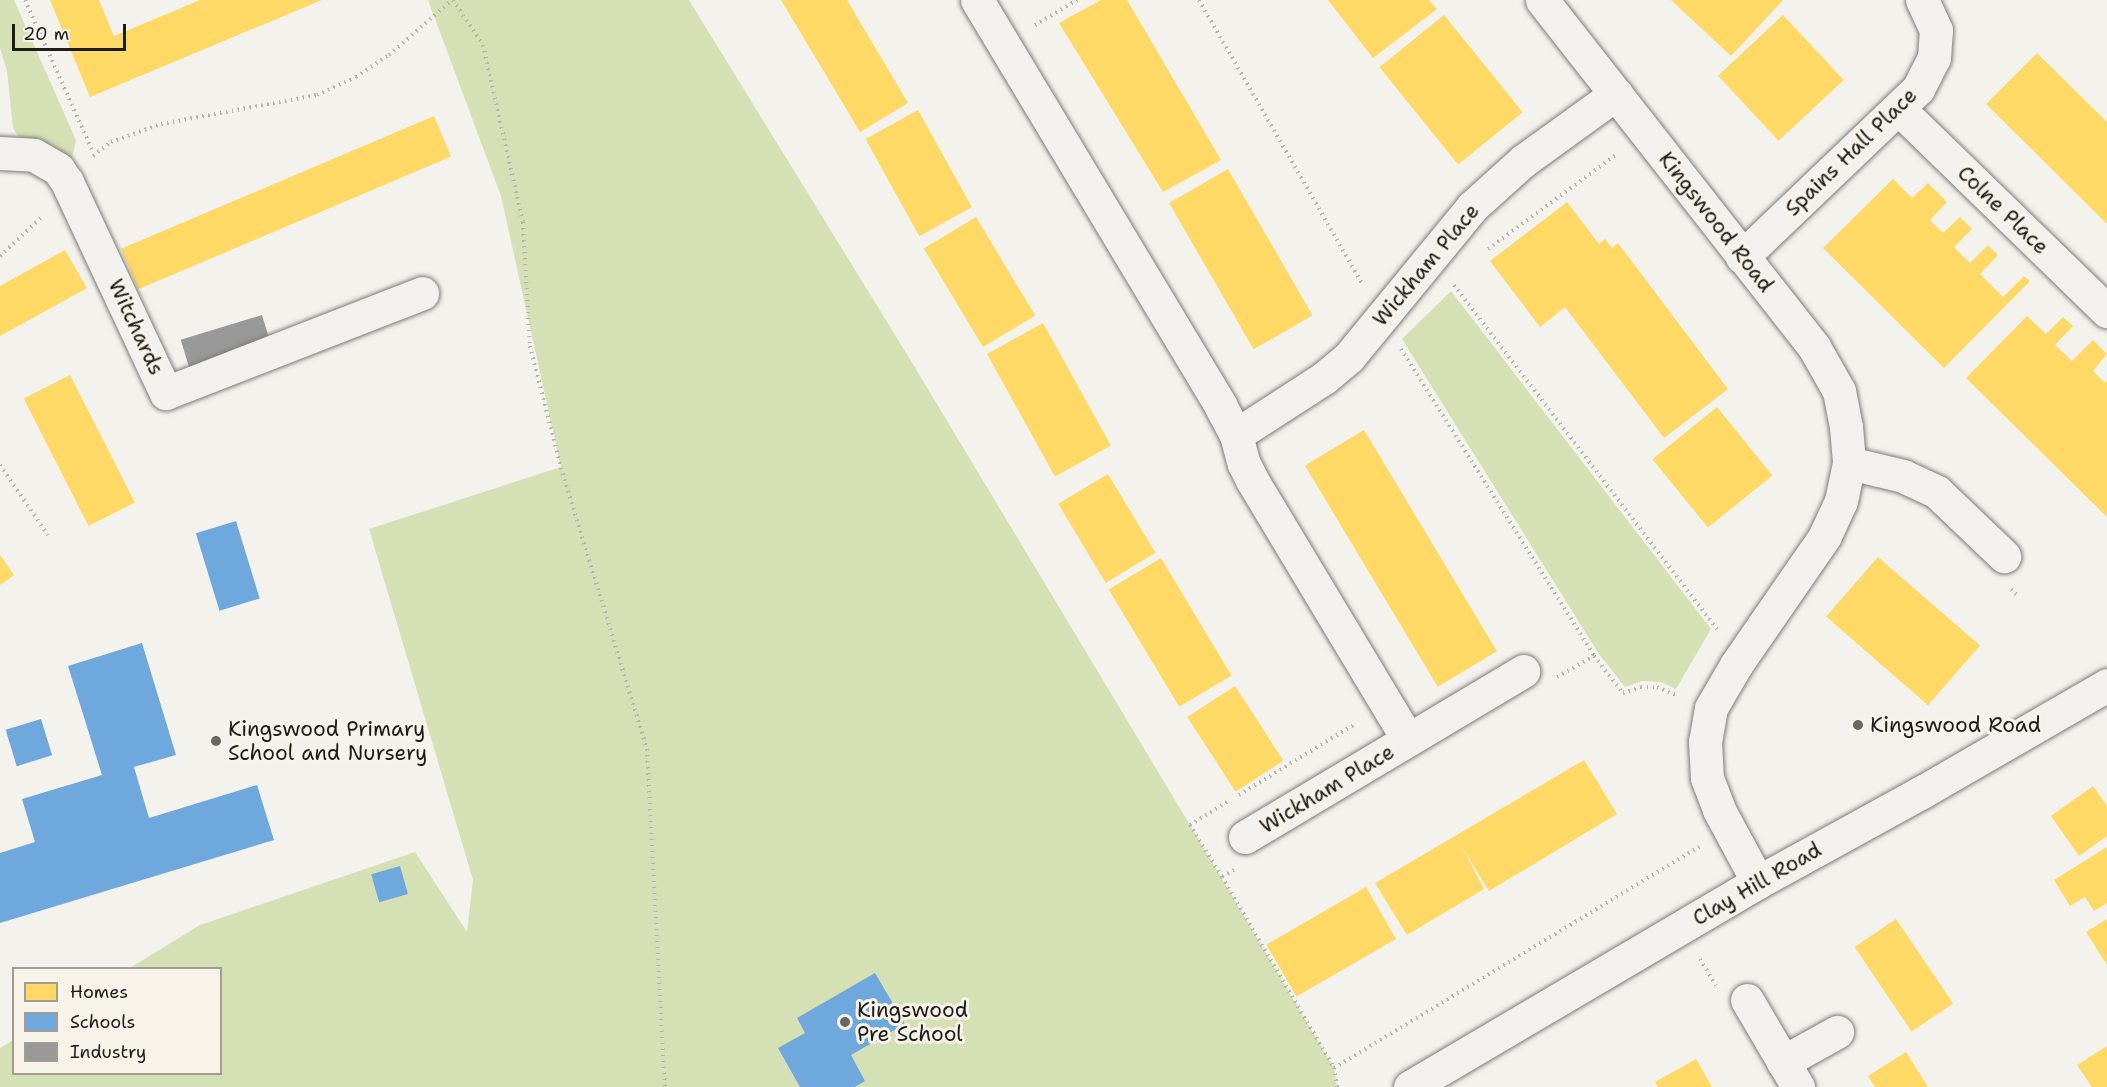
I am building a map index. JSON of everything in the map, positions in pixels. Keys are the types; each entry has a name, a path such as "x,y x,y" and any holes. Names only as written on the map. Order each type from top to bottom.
{"street":[{"name":"Wickham Place","path":"977,0 1236,435 1244,464 1252,480 1408,740"},
{"name":"Kingswood Road","path":"1542,0 1814,347 1839,392 1846,427 1849,463 1841,501 1825,536 1736,665 1712,708 1706,741 1707,778 1719,810 1758,882"},
{"name":"Spains Hall Place","path":"1742,257 1918,89 1934,58 1936,30 1922,0"},
{"name":"Wickham Place","path":"1236,435 1324,378 1349,357 1472,207 1523,161 1616,94"},
{"name":"Colne Place","path":"1899,109 2107,311"},
{"name":"Witchards","path":"0,153 34,156 58,169 68,182 166,393 422,293"},
{"path":"1849,463 1903,476 1937,492 2003,568"},
{"name":"Wickham Place","path":"1243,851 1408,740 1538,675"},
{"name":"Clay Hill Road","path":"1410,1087 1758,882 1922,792 2107,685"},
{"path":"1747,1000 1791,1074 1837,1032"}],"path":[{"path":"25,0 94,155"},
{"path":"90,161 111,141 160,124 317,95 356,77 388,55 452,0 483,45 523,222 530,346 561,468 647,750 665,1087"},
{"path":"1030,28 1077,0"},
{"path":"1198,0 1365,288"},
{"path":"1486,250 1626,147"},
{"path":"0,256 49,211"},
{"path":"1451,281 1718,630"},
{"path":"1400,347 1594,656 1623,693 1641,687 1657,687 1678,696"},
{"path":"0,465 48,536"},
{"path":"2003,568 2019,597"},
{"path":"1712,639 1722,623"},
{"path":"1538,675 1594,656"},
{"path":"1679,706 1678,696 1684,686"},
{"path":"1337,1087 1334,1068 1190,825 1360,721"},
{"path":"1334,1068 1704,844"},
{"path":"1222,877 1243,851"}],"green space":[{"path":"0,0 14,0 76,140 72,158 51,145 18,136 13,128 7,71 0,48"},
{"path":"428,0 689,0 905,351 1190,825 1334,1068 1337,1087 0,1087 0,1048 12,1041 12,1075 222,1075 222,967 132,967 200,925 415,852 467,932 473,880 369,529 561,467 501,196"},
{"path":"1451,291 1711,629 1676,689 1661,682 1642,681 1625,687 1599,654 1402,339"}],"building: Homes":[{"path":"50,0 99,0 114,36 200,0 322,0 90,97"},
{"path":"781,0 847,0 908,103 860,132"},
{"path":"1101,0 1127,0 1221,160 1163,192 1059,23"},
{"path":"1328,0 1429,0 1437,9 1373,58"},
{"path":"1671,0 1783,0 1731,56"},
{"path":"1444,15 1523,112 1458,164 1379,67"},
{"path":"1783,15 1844,80 1779,141 1718,76"},
{"path":"2037,53 2107,122 2107,224 1986,104"},
{"path":"918,110 972,207 919,236 866,139"},
{"path":"434,116 451,157 138,289 121,249"},
{"path":"1228,169 1312,315 1254,349 1169,203"},
{"path":"1893,179 1912,198 1928,183 1947,202 1930,220 1943,233 1960,217 1972,229 1954,247 1970,263 1988,245 1998,255 1980,274 2003,297 2024,276 2030,281 1944,368 1823,248"},
{"path":"1567,202 1599,244 1605,239 1612,248 1618,243 1728,389 1664,438 1565,307 1540,327 1490,261"},
{"path":"976,217 1035,316 983,347 924,248"},
{"path":"65,250 87,288 0,336 0,286"},
{"path":"2027,316 2046,334 2063,317 2073,326 2055,345 2072,361 2093,340 2107,354 2093,371 2105,383 2107,380 2107,517 1966,378"},
{"path":"1043,323 1111,445 1055,476 987,354"},
{"path":"70,375 135,502 89,526 24,399"},
{"path":"1717,407 1772,475 1708,528 1652,459"},
{"path":"1364,430 1497,651 1438,687 1305,466"},
{"path":"1108,474 1155,553 1106,583 1058,504"},
{"path":"0,555 14,575 0,585"},
{"path":"1878,557 1980,646 1928,705 1826,617"},
{"path":"1161,558 1232,675 1179,707 1109,589"},
{"path":"1235,686 1283,761 1236,792 1187,717"},
{"path":"1584,760 1617,814 1489,891 1462,847 1484,889 1407,935 1375,883"},
{"path":"2093,786 2107,806 2107,836 2079,856 2051,816"},
{"path":"2107,847 2107,903 2094,911 2085,897 2070,906 2054,880"},
{"path":"1366,887 1396,939 1296,996 1266,944"},
{"path":"1896,919 1953,1004 1912,1032 1855,947"},
{"path":"2107,919 2107,965 2086,932"},
{"path":"2107,1046 2107,1087 2092,1087 2077,1065"},
{"path":"1906,1052 1928,1087 1875,1087 1868,1076"},
{"path":"1696,1059 1712,1087 1658,1087 1655,1082"}],"building: Schools":[{"path":"236,521 260,598 220,611 196,533"},
{"path":"142,643 176,755 134,767 149,818 257,785 274,840 0,923 0,853 35,842 22,799 102,775 68,666"},
{"path":"41,719 52,755 17,766 6,730"},
{"path":"400,866 408,894 379,902 371,874"},
{"path":"875,973 905,1024 851,1055 865,1081 855,1087 800,1087 778,1048 805,1033 797,1018"}],"building: Industry":[{"path":"262,315 272,348 191,372 181,340"}],"place":[{"name":"Kingswood Road","path":"1858,725"},
{"name":"Kingswood Primary School and Nursery","path":"216,741"},
{"name":"Kingswood Pre School","path":"845,1022"}]}
